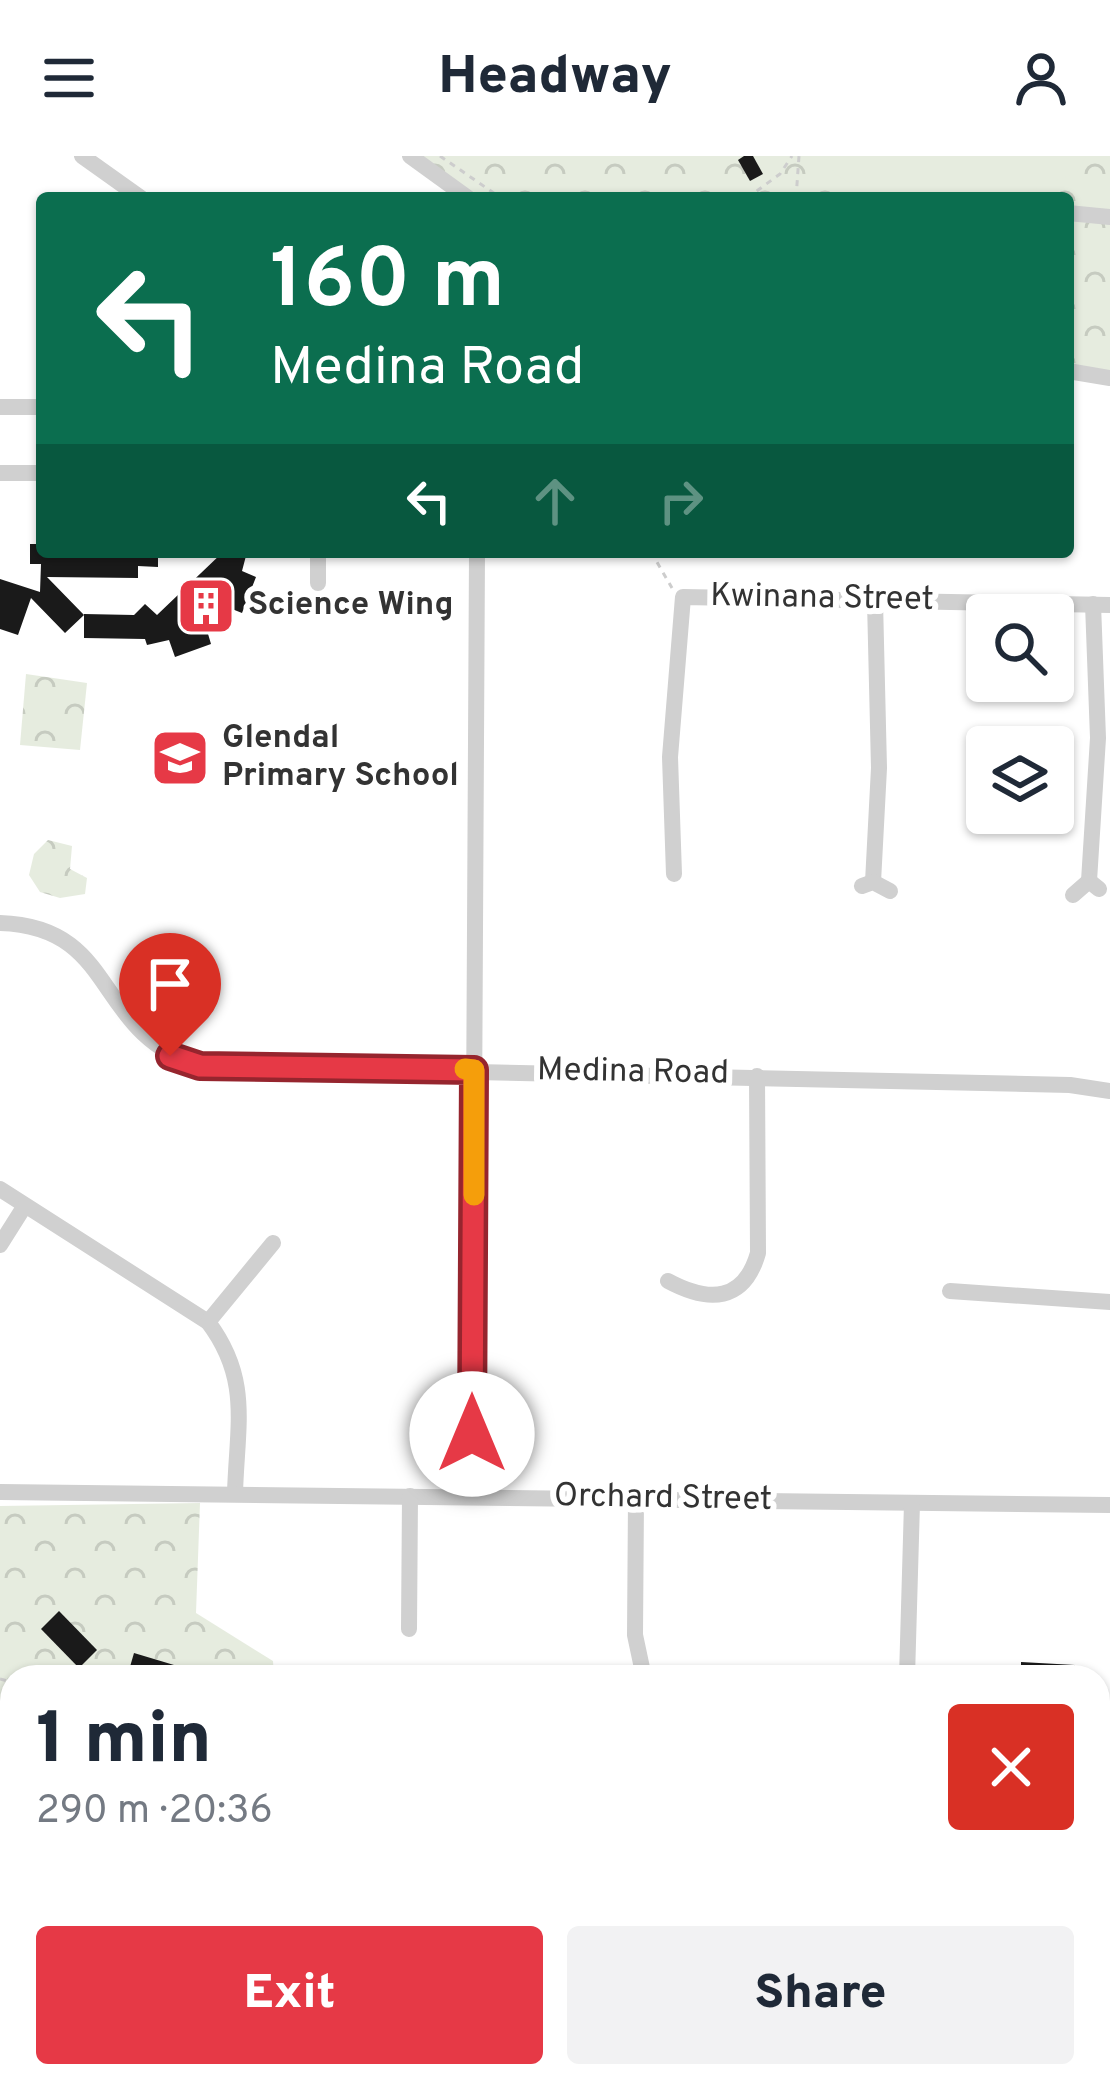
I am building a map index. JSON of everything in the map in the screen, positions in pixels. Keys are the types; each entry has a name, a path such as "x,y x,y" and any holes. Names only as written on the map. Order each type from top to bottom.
{"street":[{"path":"82,156 133,192"},
{"path":"410,156 460,192"},
{"path":"1074,214 1110,217"},
{"path":"1074,372 1110,378"},
{"path":"0,407 36,407"},
{"path":"0,472 36,473"},
{"path":"318,558 319,583"},
{"path":"472,1495 478,558"},
{"path":"672,880 670,757 679,600"},
{"name":"Kwinana Street","path":"679,600 1101,604"},
{"path":"874,601 879,767 875,886"},
{"path":"1073,896 1094,885 1101,604"},
{"name":"Medina Road","path":"0,923 32,924 68,940 95,968 125,1019 149,1043 200,1066 757,1076 1070,1085 1110,1091"},
{"path":"668,1281 712,1297 731,1294 753,1271 758,1252 757,1076"},
{"path":"0,1189 208,1322 228,1348 238,1379 235,1493"},
{"path":"0,1245 24,1207"},
{"path":"208,1322 273,1244"},
{"path":"950,1292 1021,1292 1110,1302"},
{"name":"Orchard Street","path":"0,1492 1110,1505"},
{"path":"409,1629 410,1496"},
{"path":"636,1499 635,1635 641,1665"},
{"path":"907,1665 912,1502"}],"path":[{"path":"440,156 492,192"},
{"path":"756,192 780,175 795,156"},
{"path":"795,156 796,192"},
{"path":"654,558 679,600"}],"green space":[{"path":"410,156 1110,156 1110,378 1074,372 1074,192 460,192"},
{"path":"824,156 1087,156 1076,173 1026,192 865,192 835,174"},
{"path":"26,674 87,683 80,750 20,745"},
{"path":"48,840 72,846 70,869 87,878 85,894 60,898 40,892 29,875 34,854"},
{"path":"200,1503 196,1613 273,1665 0,1665 0,1506"}],"building":[{"path":"753,156 763,174 750,181 738,160"},
{"path":"30,544 36,544 36,558 158,558 158,567 138,566 138,578 47,577 84,615 65,633 31,598 18,635 0,629 0,579 40,592 41,564 30,564"},
{"name":"Science Wing","path":"217,558 245,558 242,571 256,577 242,613 227,607 222,622 206,627 211,644 175,657 169,640 147,645 145,639 84,638 84,614 134,615 145,604 157,615"},
{"path":"59,1611 97,1650 76,1665 41,1629"},
{"path":"134,1653 174,1665 130,1665"}],"slow traffic":[{"path":"465,1069 474,1070 474,1195"}],"place":[{"name":"Science Wing","path":"206,606"},
{"name":"Glendal Primary School","path":"180,758"}],"route":[{"path":"170,1056 200,1066 474,1070 472,1434"}]}
